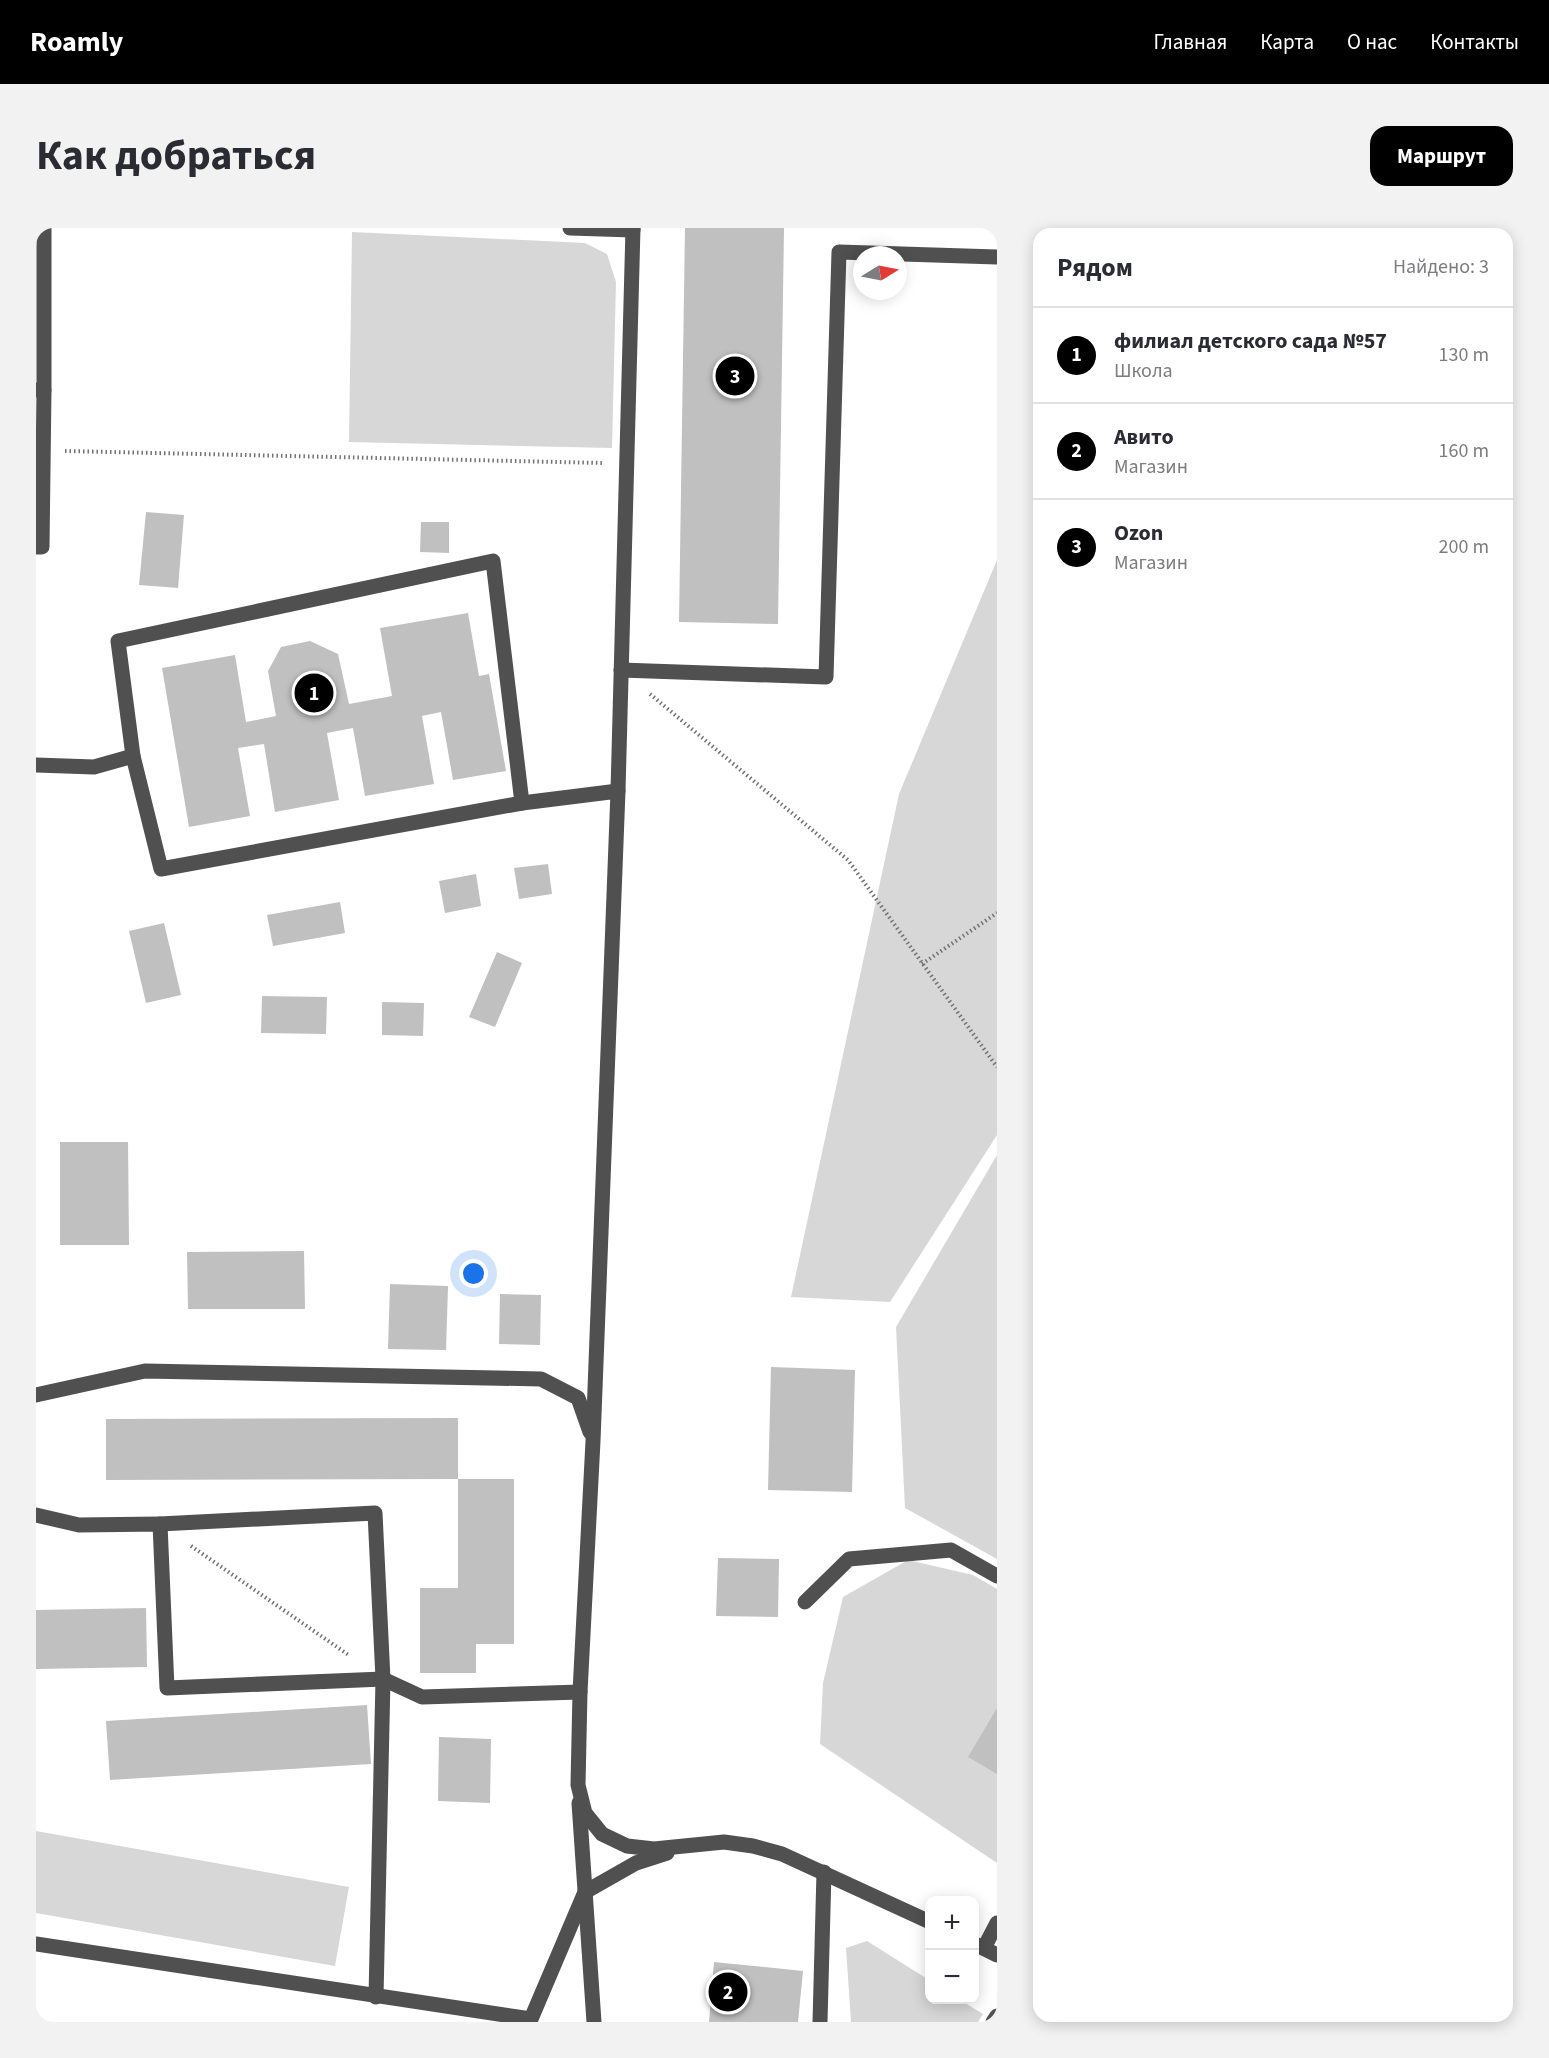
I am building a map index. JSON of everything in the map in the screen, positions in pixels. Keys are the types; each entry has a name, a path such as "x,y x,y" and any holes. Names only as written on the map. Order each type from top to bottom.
{"street":[{"path":"36,547 42,547 43,450 40,390 44,228"},
{"path":"570,228 633,229 618,791 593,1441 580,1692 578,1785 594,2022"},
{"path":"621,670 826,677 839,252 997,257"},
{"path":"522,803 493,561 118,641 133,756 161,868 522,803 618,791"},
{"path":"36,765 94,767 133,756"},
{"path":"36,1395 145,1371 541,1379 578,1398 593,1441"},
{"path":"36,1515 79,1525 160,1524 375,1514 383,1679 376,1997"},
{"path":"160,1524 167,1688 383,1679 422,1697 580,1692"},
{"path":"805,1602 849,1558 951,1550 997,1576"},
{"path":"578,1785 585,1813 602,1834 627,1846 654,1849 724,1842 753,1845 824,1872 925,1920"},
{"path":"36,1944 531,2021 585,1892 636,1863 692,1844"},
{"path":"820,2022 824,1872"},
{"path":"985,1949 997,1923"},
{"path":"993,2022 997,2016"}],"path":[{"path":"43,450 628,464"},
{"path":"621,670 848,860 997,1066"},
{"path":"922,964 997,914"},
{"path":"160,1524 383,1679"}],"shaded area":[{"path":"352,232 585,243 607,254 616,282 612,448 349,442"},
{"path":"997,560 997,1135 890,1302 791,1297 899,794"},
{"path":"997,1155 997,1559 905,1508 896,1327"},
{"path":"908,1560 973,1575 997,1589 997,1863 820,1744 823,1683 843,1597"},
{"path":"36,1831 349,1887 335,1966 36,1913"},
{"path":"867,1941 925,1977 925,2004 967,2004 983,2014 978,2022 851,2022 846,1948"}],"building":[{"path":"685,228 784,228 778,624 679,622"},
{"path":"146,512 184,515 178,588 139,585"},
{"path":"421,522 449,522 449,553 420,552"},
{"path":"468,613 479,676 489,674 506,771 453,780 441,712 422,716 434,784 365,796 353,728 327,733 339,800 275,812 264,744 238,748 250,816 189,827 162,668 235,655 246,722 276,716 268,671 281,647 310,641 338,654 349,704 392,696 380,628"},
{"path":"548,864 552,894 519,899 514,868"},
{"path":"476,874 481,906 445,913 439,881"},
{"path":"340,902 345,933 273,946 267,915"},
{"path":"164,923 181,995 146,1003 129,931"},
{"path":"497,952 522,963 495,1027 469,1017"},
{"path":"262,996 327,997 326,1034 261,1033"},
{"path":"382,1002 424,1003 423,1036 382,1035"},
{"path":"60,1142 128,1142 129,1245 60,1245"},
{"path":"304,1251 305,1309 188,1309 187,1252"},
{"path":"390,1284 448,1286 446,1350 388,1349"},
{"path":"500,1294 541,1295 540,1345 499,1344"},
{"path":"771,1367 855,1370 852,1492 768,1490"},
{"path":"458,1418 458,1479 106,1480 106,1419"},
{"path":"458,1479 514,1479 514,1644 476,1644 476,1673 420,1673 420,1588 458,1588"},
{"path":"718,1558 779,1559 778,1617 716,1616"},
{"path":"146,1608 147,1667 36,1669 36,1610"},
{"path":"367,1705 371,1764 110,1780 106,1721"},
{"path":"997,1708 997,1774 968,1757"},
{"path":"439,1737 491,1739 490,1803 438,1801"},
{"path":"714,1962 803,1971 798,2022 709,2022"}],"place":[{"name":"Ozon","path":"735,376"},
{"name":"филиал детского сада №57","path":"314,693"},
{"name":"Авито","path":"728,1992"}]}
